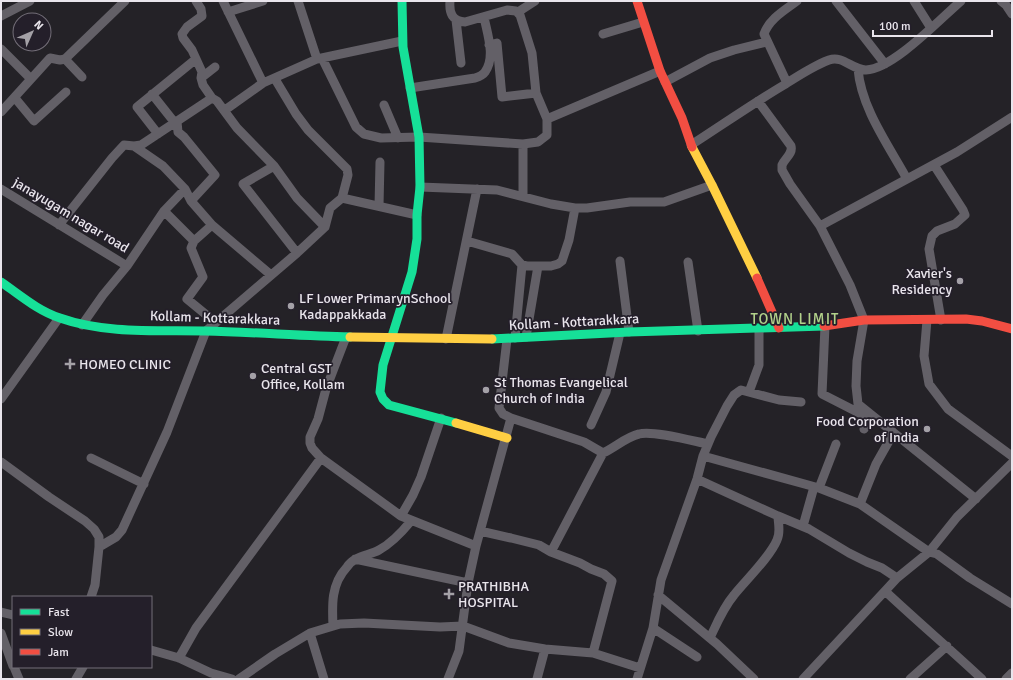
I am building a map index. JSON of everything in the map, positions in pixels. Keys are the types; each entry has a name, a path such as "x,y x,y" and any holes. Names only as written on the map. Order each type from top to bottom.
{"main road":[{"path":"402,1 402,41 419,137 420,187 417,216 417,239 412,272 383,365 380,392 383,399 389,405 441,418 506,438"},
{"path":"637,1 660,71 682,118 691,145 748,258 779,328"},
{"path":"1,282 20,296"},
{"path":"1,287 20,296"},
{"name":"Kollam - Kottarakkara","path":"20,296 41,310 59,318 82,325 136,330 206,331 346,337 446,339 511,338 825,326 864,320 966,319 982,321 1012,329"}],"street":[{"path":"1,16 30,1"},
{"path":"1,112 50,58 60,60 65,59 125,1"},
{"path":"196,1 201,9 202,16 182,34 183,38 192,50 202,72 201,78 203,85 212,98 225,110 237,128 274,166 296,198 325,227"},
{"path":"223,1 263,83"},
{"path":"228,12 263,1"},
{"path":"298,1 320,59 353,122 360,132 370,136 398,138 419,137 523,144 538,142 547,135 547,119 536,93 532,53 518,12"},
{"path":"450,1 451,16 456,20 466,22 506,10 518,12"},
{"path":"503,1 506,10"},
{"path":"518,12 535,1"},
{"path":"787,83 764,34 770,22 797,1"},
{"path":"836,1 885,64"},
{"path":"914,1 931,28"},
{"path":"691,145 806,71 829,59 837,58 858,69 867,70 885,64 903,52 961,1"},
{"path":"1002,1 1012,14"},
{"path":"410,88 475,78 486,72 491,56 484,17"},
{"path":"456,20 460,63"},
{"path":"603,34 643,22"},
{"path":"225,110 263,83 320,59 402,41"},
{"path":"665,82 710,58 734,50 767,42"},
{"path":"489,44 497,43 502,97 536,93"},
{"path":"1,49 31,79"},
{"path":"65,59 82,77"},
{"path":"158,134 136,107 196,59"},
{"path":"201,78 215,67"},
{"path":"858,69 859,81 864,98 907,179"},
{"path":"547,119 660,71"},
{"path":"99,547 116,537 122,530 170,425 206,331 325,227 330,208 342,198 348,175 347,169 308,130 274,79"},
{"path":"15,98 34,121 66,92"},
{"path":"152,94 176,122 178,132 184,137 215,175 191,201"},
{"path":"59,226 112,158 124,146 141,145 212,98"},
{"path":"758,101 791,146 792,149 782,165 782,170 790,184 820,226 850,285 864,320 857,361 856,386 858,404 976,499"},
{"path":"384,105 398,138"},
{"path":"820,226 957,152 1012,117"},
{"path":"523,144 523,196"},
{"path":"134,146 163,166 185,189 191,201 212,225 271,275"},
{"path":"379,206 380,162"},
{"path":"934,165 965,215 955,224 937,231 932,236 929,250 941,320"},
{"path":"274,166 243,184 297,253"},
{"path":"420,187 497,190 551,204 575,208 587,208 630,202 664,202 712,185"},
{"name":"janayugam nagar road","path":"1,189 59,226 127,266"},
{"path":"82,325 103,295 127,266 164,211 185,189"},
{"path":"446,339 468,241 477,189"},
{"path":"342,198 417,216"},
{"path":"468,241 512,254 522,265 550,266 558,264 562,261 569,240 575,208"},
{"path":"164,211 194,241"},
{"path":"212,225 194,241 191,248 203,277 187,299 215,322"},
{"path":"591,425 606,392 624,333 620,261"},
{"path":"688,262 698,331"},
{"path":"522,265 499,408 503,414 511,418 584,442 603,453"},
{"path":"526,337 538,266"},
{"path":"1,399 59,318"},
{"path":"927,320 924,356 929,384 948,409 1012,456"},
{"path":"825,326 822,394 867,417 868,424 864,429"},
{"path":"749,392 759,365 759,329"},
{"path":"346,337 326,389 318,419 310,437 312,448 321,458 401,516 476,546"},
{"path":"637,679 653,628 661,580 703,456 727,406 734,395 741,390 779,400 801,402"},
{"path":"401,516 421,477 441,418"},
{"path":"448,679 459,651 468,583 476,546 511,418"},
{"path":"860,504 892,431"},
{"path":"551,552 603,453 624,440 640,433 653,433 708,444"},
{"path":"803,526 836,444"},
{"path":"703,456 817,488 860,504 929,552 938,554 970,578 1012,604"},
{"path":"91,458 144,484"},
{"path":"179,658 196,628 321,458"},
{"path":"1,462 85,521 94,529 99,537 99,547 95,585 91,596"},
{"path":"803,679 897,578 929,552 957,517 1012,463"},
{"path":"696,478 803,526 849,553 882,568 897,578"},
{"path":"710,638 723,610 778,540 778,516"},
{"path":"332,626 332,599 334,589 340,576 355,559 378,550 387,544 400,534 411,521"},
{"path":"480,531 539,545 551,552 580,562 591,569 604,574 612,581 593,653"},
{"path":"355,559 468,583"},
{"path":"885,591 982,679"},
{"path":"658,595 710,638 754,679"},
{"path":"1,612 12,615"},
{"path":"239,679 275,654 310,633 340,624 364,623 396,626 463,626 509,643 545,649 593,653 640,668"},
{"path":"653,628 697,657"},
{"path":"310,633 324,679"},
{"path":"2,639 12,664"},
{"path":"910,679 947,646"},
{"path":"537,679 545,649"},
{"path":"152,650 179,658 211,673 232,679"},
{"path":"14,668 19,679"},
{"path":"76,679 82,668"},
{"path":"1006,679 1012,673"}],"traffic: fast":[{"path":"402,1 403,47 419,137 420,187 417,215 417,239 412,272 383,365 380,392 383,399 389,405 456,423"},
{"path":"1,282 29,302 52,315 95,327 132,330 350,337"},
{"path":"492,339 629,332 824,326"}],"traffic: slow":[{"path":"692,147 757,278"},
{"path":"350,337 492,339"},
{"path":"456,423 507,438"}],"traffic: jam":[{"path":"637,1 660,71 682,118 692,147"},
{"path":"757,278 779,328"},
{"path":"824,326 864,320 966,319 982,321 1012,329"}],"place":[{"name":"Xavier's Residency","path":"960,281"},
{"name":"LF Lower PrimarynSchool Kadappakkada","path":"291,306"},
{"name":"HOMEO CLINIC","path":"70,364"},
{"name":"Central GST Office, Kollam","path":"253,376"},
{"name":"St Thomas Evangelical Church of India","path":"486,390"},
{"name":"Food Corporation of India","path":"927,429"},
{"name":"PRATHIBHA HOSPITAL","path":"449,594"}],"district":[{"name":"TOWN LIMIT","path":"795,319"}]}
